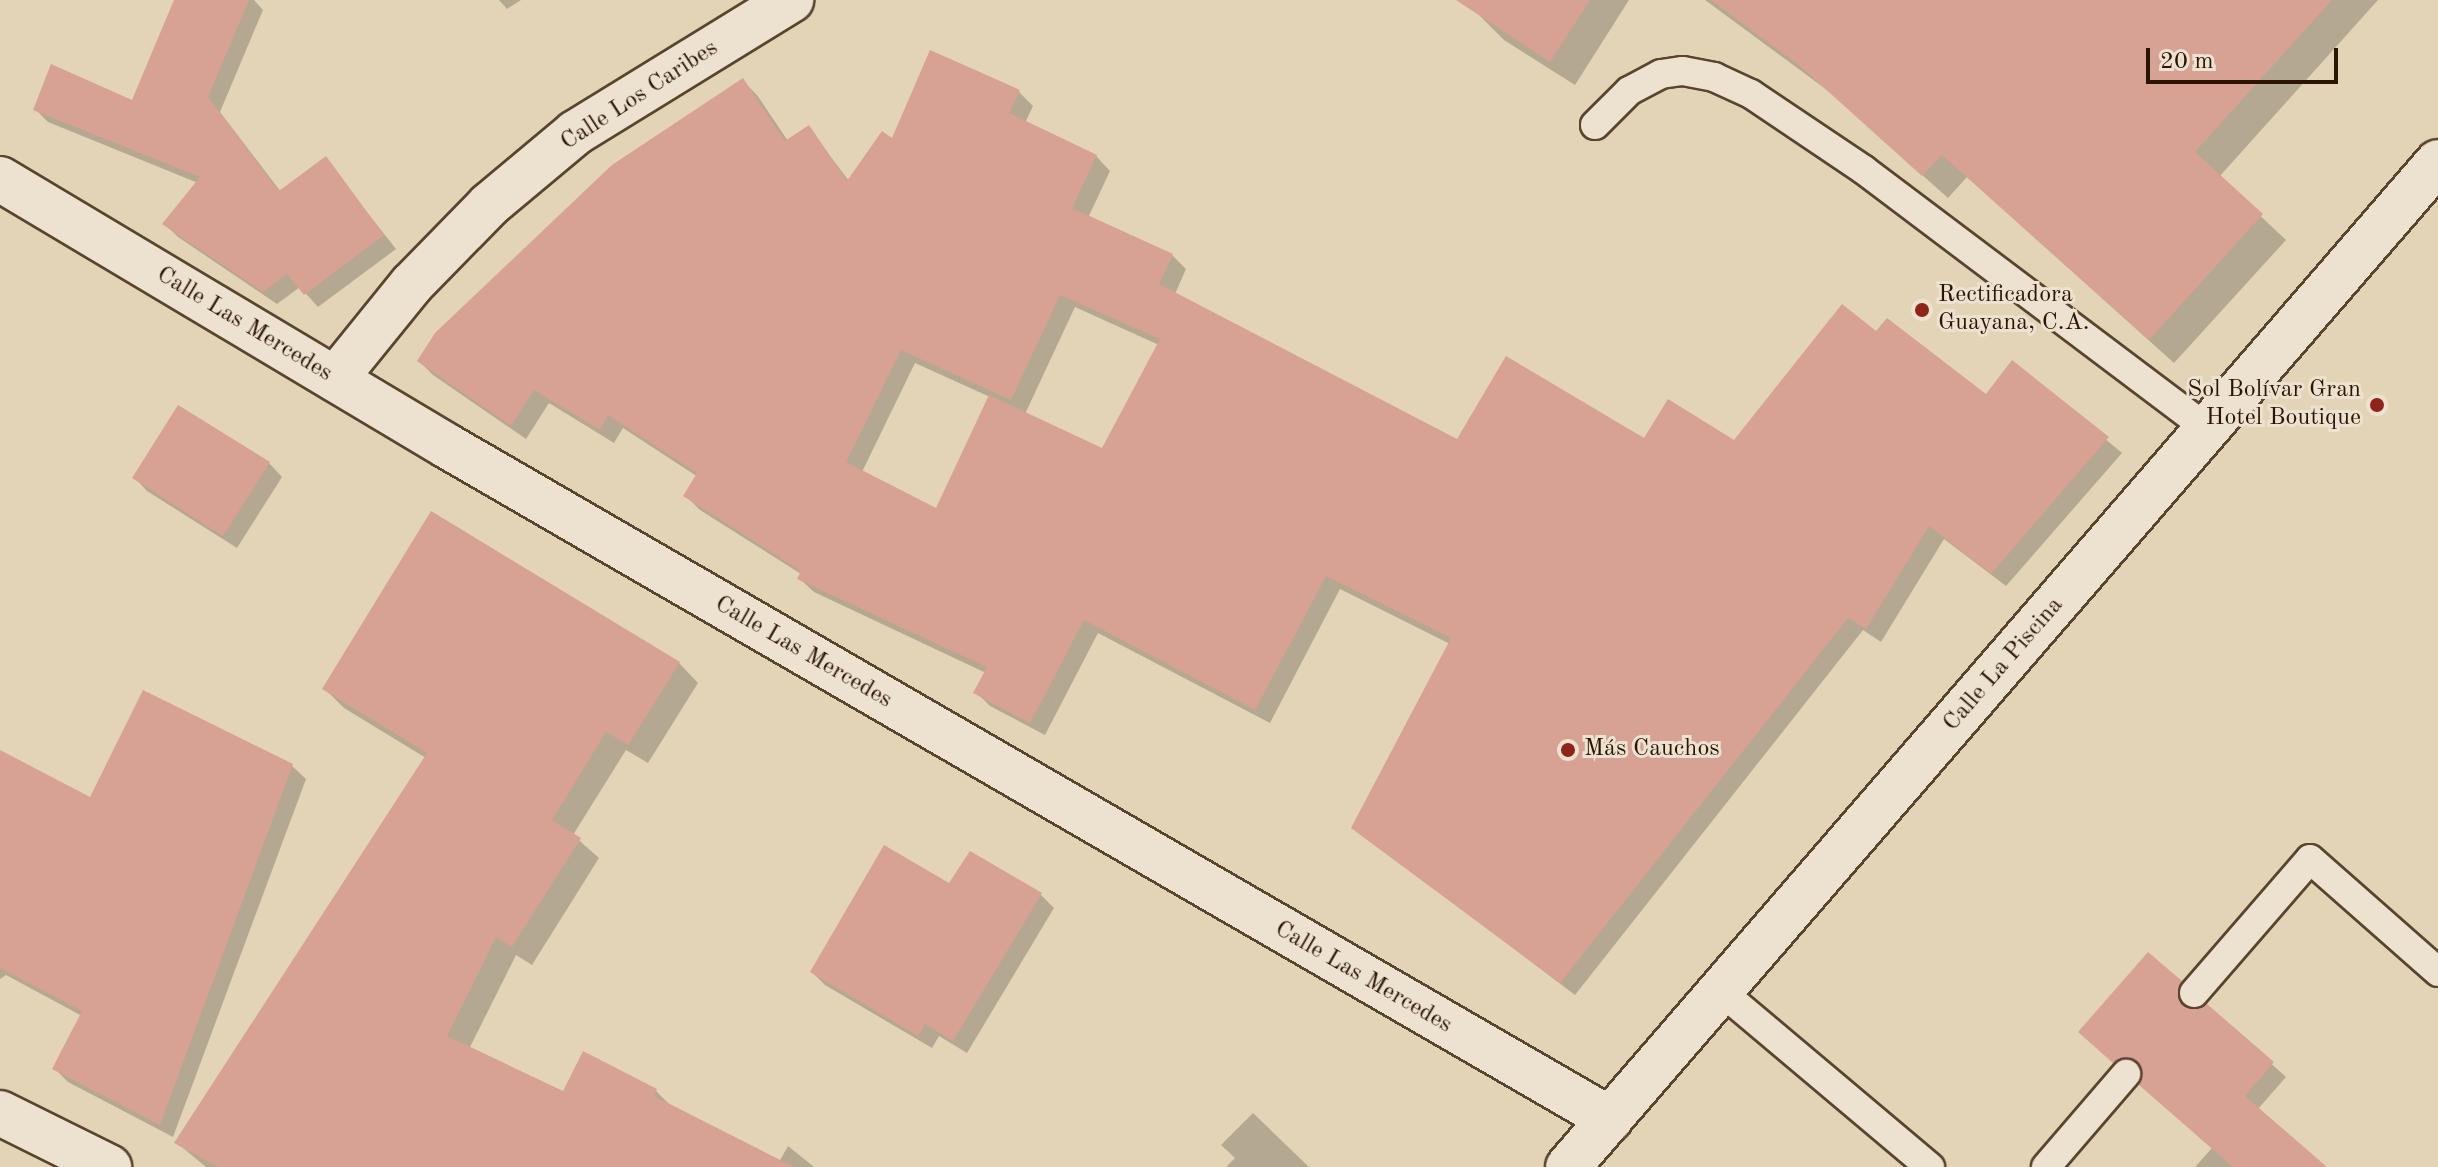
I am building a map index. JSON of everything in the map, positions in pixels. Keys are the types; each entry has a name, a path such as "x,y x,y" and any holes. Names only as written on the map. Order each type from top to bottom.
{"street":[{"name":"Calle Los Caribes","path":"335,379 412,284 489,205 575,133 791,0"},
{"name":"Calle La Piscina","path":"1568,1167 2438,162"},
{"name":"Calle Las Mercedes","path":"0,179 335,379 1610,1119"},
{"path":"0,1113 109,1167"}],"lane":[{"path":"1595,125 1629,91 1661,74 1683,71 1714,77 1751,94 1864,170 2206,428"},
{"path":"2194,993 2310,859 2438,972"},
{"path":"1722,992 1930,1167"},
{"path":"2046,1167 2126,1074"}],"building":[{"path":"174,0 249,0 208,97 279,191 326,156 384,235 304,295 287,274 263,292 162,224 200,177 33,110 51,64 132,100"},
{"path":"1456,0 1590,0 1550,62"},
{"path":"1711,0 2332,0 2195,152 2263,214 2149,340 1942,155 1922,176 1800,66"},
{"path":"930,50 1020,90 1009,113 1097,155 1072,208 1173,254 1159,284 1457,439 1506,356 1644,438 1668,399 1734,440 1842,304 1876,331 1887,318 1986,394 2012,360 2109,437 1991,574 1929,526 1866,629 1848,618 1560,983 1351,828 1451,638 1326,576 1255,710 1084,620 1030,723 973,693 987,667 797,579 801,571 683,496 697,473 608,415 600,430 534,390 511,426 417,361 435,333 612,165 743,78 785,141 809,125 847,181 882,131 892,138","holes":["1060,295 1160,339 1102,448 989,395 936,508 846,462 901,350 1011,400"]},
{"path":"178,405 270,462 223,536 132,478"},
{"path":"431,511 680,662 628,745 606,732 552,820 581,838 512,947 496,937 447,1036 563,1091 583,1051 657,1089 654,1096 794,1167 218,1167 174,1143 427,753 322,689"},
{"path":"143,690 293,764 160,1125 52,1069 82,1011 0,968 0,750 90,797"},
{"path":"884,845 949,883 970,851 1042,893 953,1041 925,1024 918,1036 810,972"},
{"path":"2148,952 2182,981 2178,998 2184,1006 2199,1009 2207,1004 2274,1062 2245,1096 2327,1167 2233,1167 2139,1085 2142,1069 2136,1061 2121,1058 2113,1063 2078,1032"}],"place":[{"name":"Rectificadora Guayana, C.A.","path":"1922,310"},
{"name":"Sol Bolívar Gran Hotel Boutique","path":"2377,405"},
{"name":"Más Cauchos","path":"1568,750"}]}
